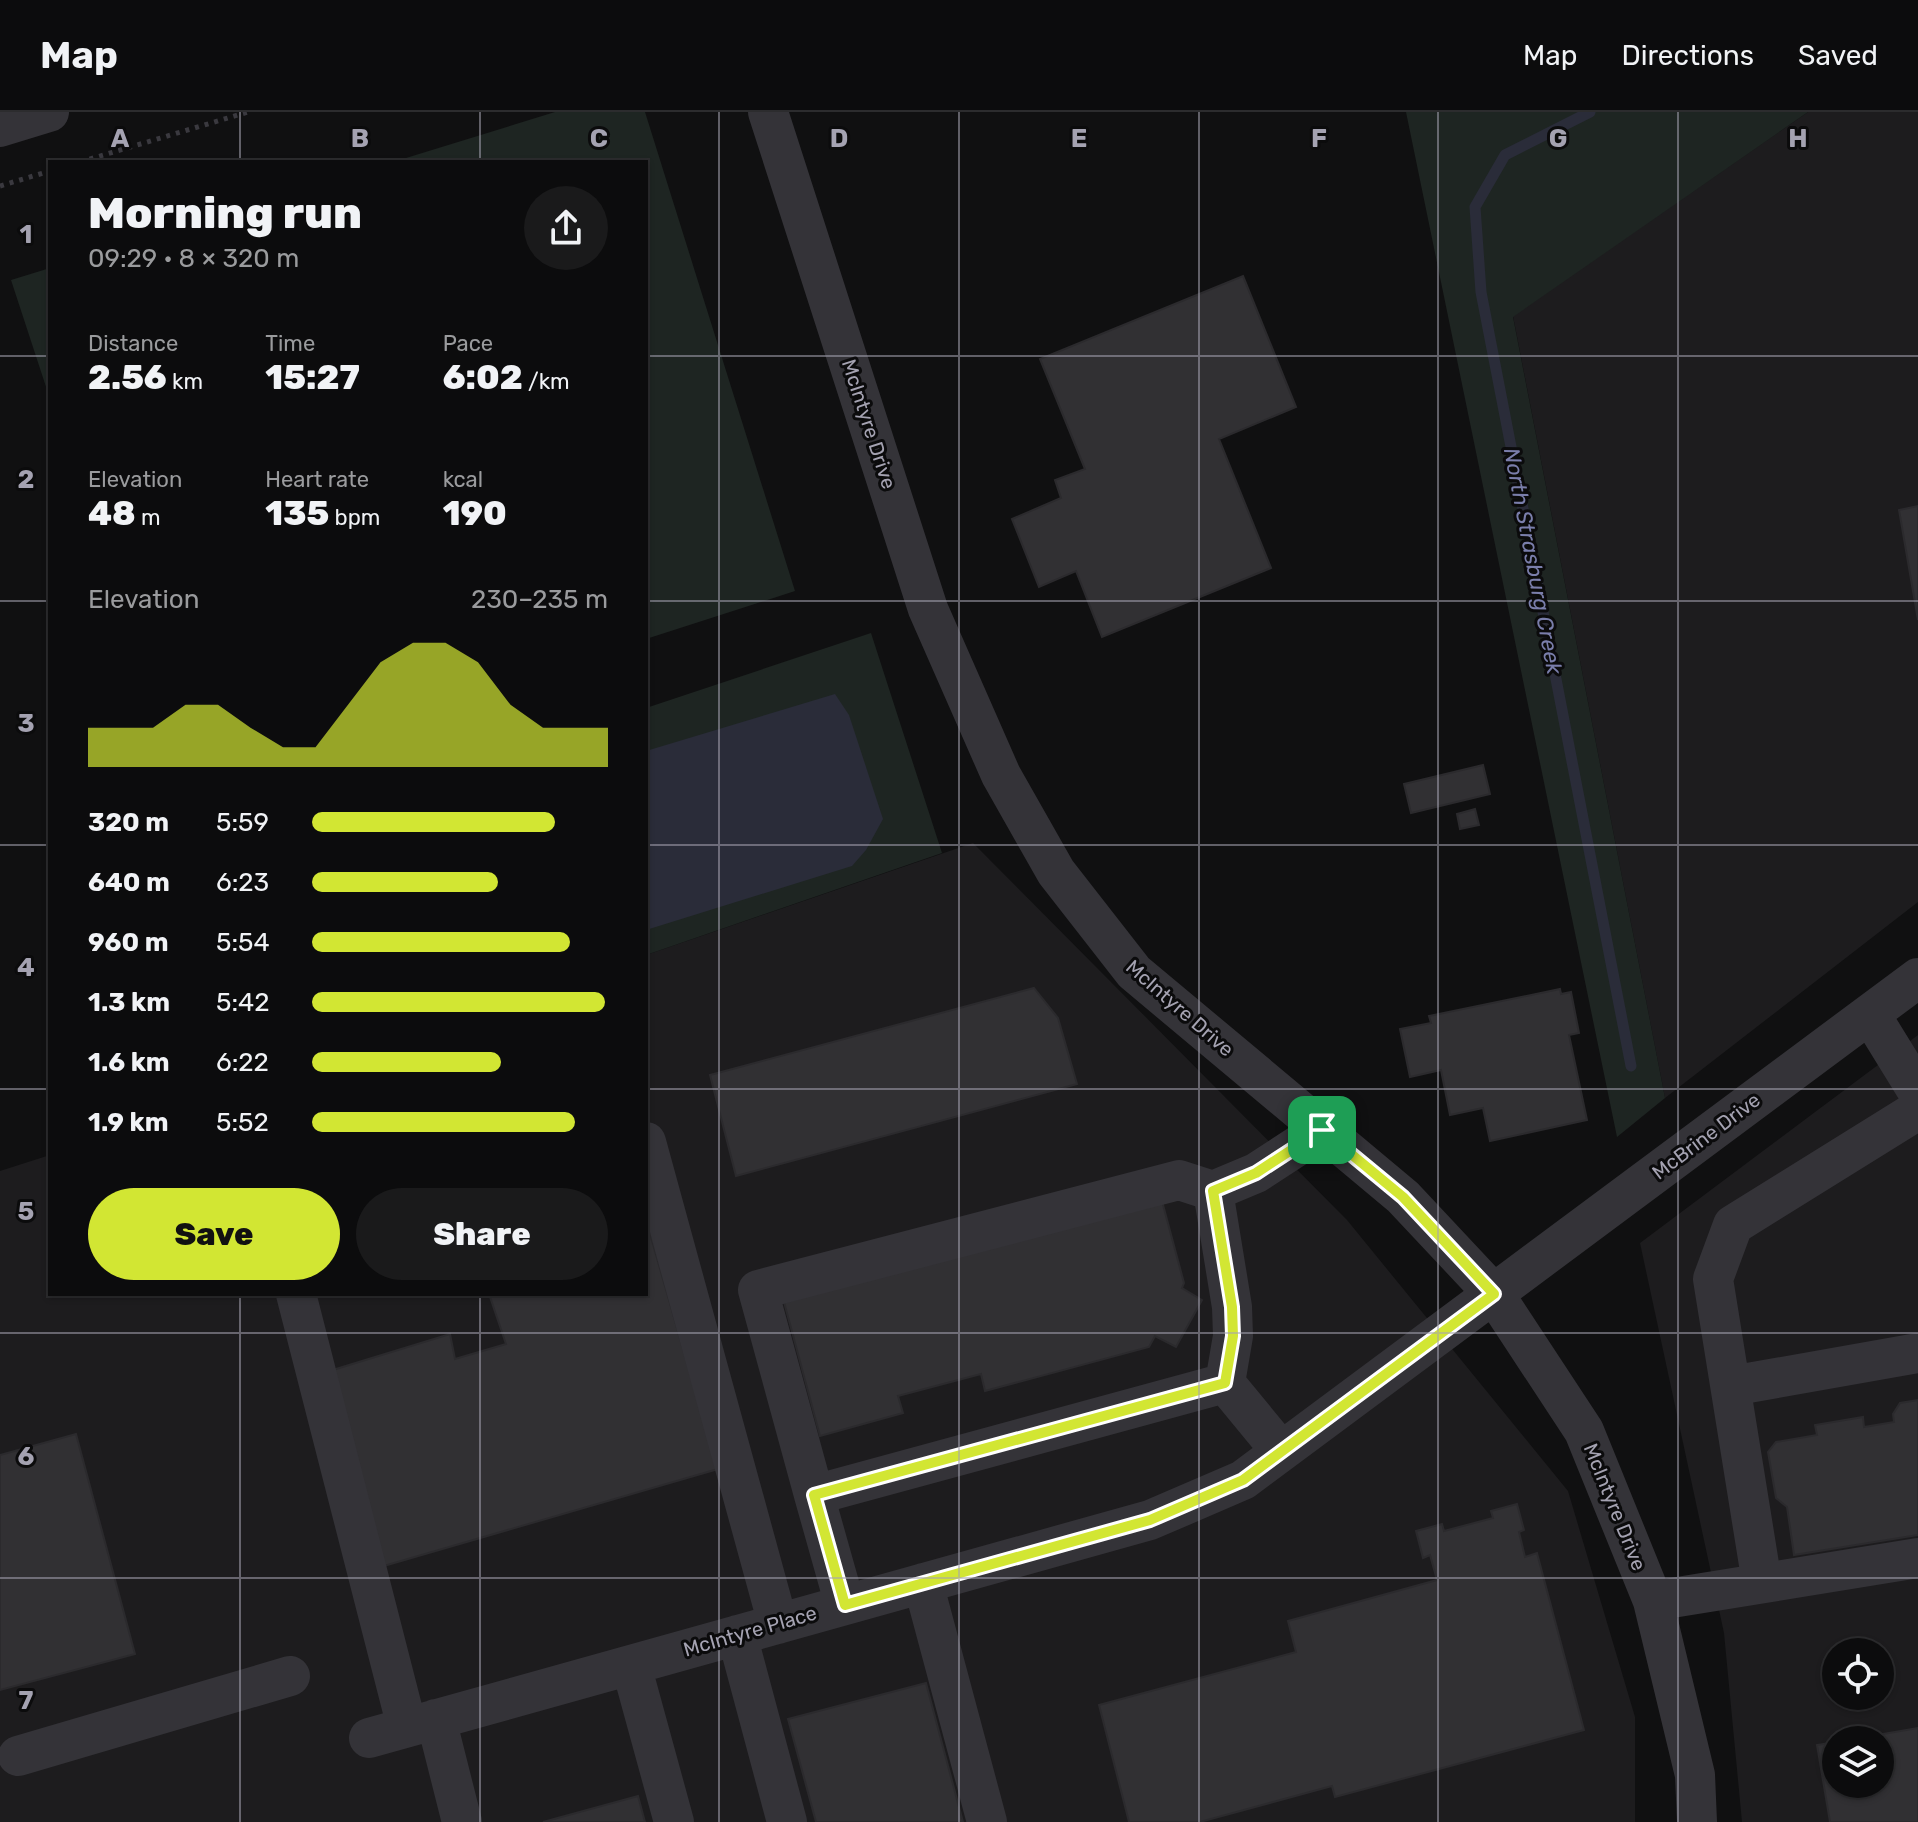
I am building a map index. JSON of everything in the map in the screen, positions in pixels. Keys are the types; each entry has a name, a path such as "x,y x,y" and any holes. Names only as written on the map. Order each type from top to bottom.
{"street":[{"path":"0,127 49,112"},
{"name":"McIntyre Drive","path":"768,112 928,609 1001,775 1056,872 1134,972 1403,1197 1494,1294 1584,1431 1653,1601 1695,1775 1697,1822"},
{"name":"McBrine Drive","path":"1494,1294 1918,978"},
{"path":"1870,1014 1918,1092"},
{"path":"1762,1583 1713,1279 1733,1225 1918,1110"},
{"path":"845,1605 758,1290 1179,1180 1213,1191 1256,1173 1322,1130"},
{"path":"648,1149 778,1624"},
{"path":"1213,1191 1232,1307 1233,1336 1225,1383 1281,1451"},
{"name":"McIntyre Place","path":"369,1738 1150,1520 1243,1480 1494,1294"},
{"path":"297,1296 422,1723 462,1822"},
{"path":"1731,1386 1918,1353"},
{"path":"814,1495 1225,1383"},
{"path":"1653,1601 1918,1558"},
{"path":"923,1583 987,1822"},
{"path":"737,1635 787,1822"},
{"path":"631,1665 674,1822"},
{"path":"18,1756 290,1676"}],"path":[{"path":"87,160 248,112"},
{"path":"0,186 48,172"}],"shaded area":[{"path":"555,112 645,112 795,591 648,638 648,160 399,160"},
{"path":"1406,112 1808,112 1513,317 1665,1098 1617,1137"},
{"path":"1808,112 1918,112 1918,902 1665,1098 1513,316"},
{"path":"48,269 48,393 11,280"},
{"path":"871,633 942,853 648,954 648,707"},
{"path":"973,843 1347,1220 1568,1491 1635,1717 1635,1822 0,1822 0,1171 48,1156 48,1296 648,1296 648,954"},
{"path":"1918,1035 1918,1822 1742,1822 1724,1633 1640,1243"}],"water":[{"path":"835,694 849,715 883,819 866,850 852,866 648,929 648,750"}],"building":[{"path":"1243,276 1296,407 1219,439 1271,568 1102,637 1076,571 1039,587 1012,519 1061,498 1055,480 1085,469 1040,359"},
{"path":"1918,506 1918,620 1899,510"},
{"path":"1483,765 1490,794 1411,813 1404,784"},
{"path":"1475,809 1479,825 1460,829 1457,814"},
{"path":"1034,988 1058,1018 1077,1084 736,1176 710,1075"},
{"path":"1560,989 1561,994 1571,992 1579,1033 1569,1035 1587,1120 1490,1141 1483,1108 1450,1115 1441,1070 1410,1077 1400,1029 1431,1023 1429,1016"},
{"path":"1162,1201 1184,1283 1182,1288 1202,1300 1176,1347 1155,1336 1149,1347 985,1391 981,1374 898,1396 903,1413 820,1436 784,1302"},
{"path":"648,1227 718,1469 377,1568 323,1373 450,1334 455,1359 506,1344 490,1296 648,1296"},
{"path":"1918,1400 1918,1535 1794,1555 1787,1507 1776,1498 1768,1452 1776,1442 1817,1435 1815,1425 1863,1417 1864,1427 1894,1422 1893,1414 1900,1403"},
{"path":"76,1434 135,1654 0,1690 0,1455"},
{"path":"1517,1504 1524,1530 1519,1532 1525,1557 1537,1553 1584,1730 1335,1797 1332,1786 1200,1822 1129,1822 1099,1705 1296,1652 1288,1621 1437,1580 1430,1555 1423,1558 1416,1531 1442,1524 1444,1531 1493,1518 1491,1511"},
{"path":"926,1683 963,1822 816,1822 788,1719"},
{"path":"1918,1728 1918,1822 1830,1822 1826,1798 1894,1798 1894,1732"},
{"path":"1822,1744 1822,1775 1817,1745"},
{"path":"638,1796 645,1822 543,1822"}],"waterway":[{"name":"North Strasburg Creek","path":"1590,112 1505,155 1475,207 1481,292 1631,1066"}],"route":[{"path":"1322,1130 1403,1197 1494,1294 1243,1480 1150,1520 845,1605 814,1495 1225,1383 1233,1336 1232,1307 1213,1191 1256,1173 1322,1130"}]}
